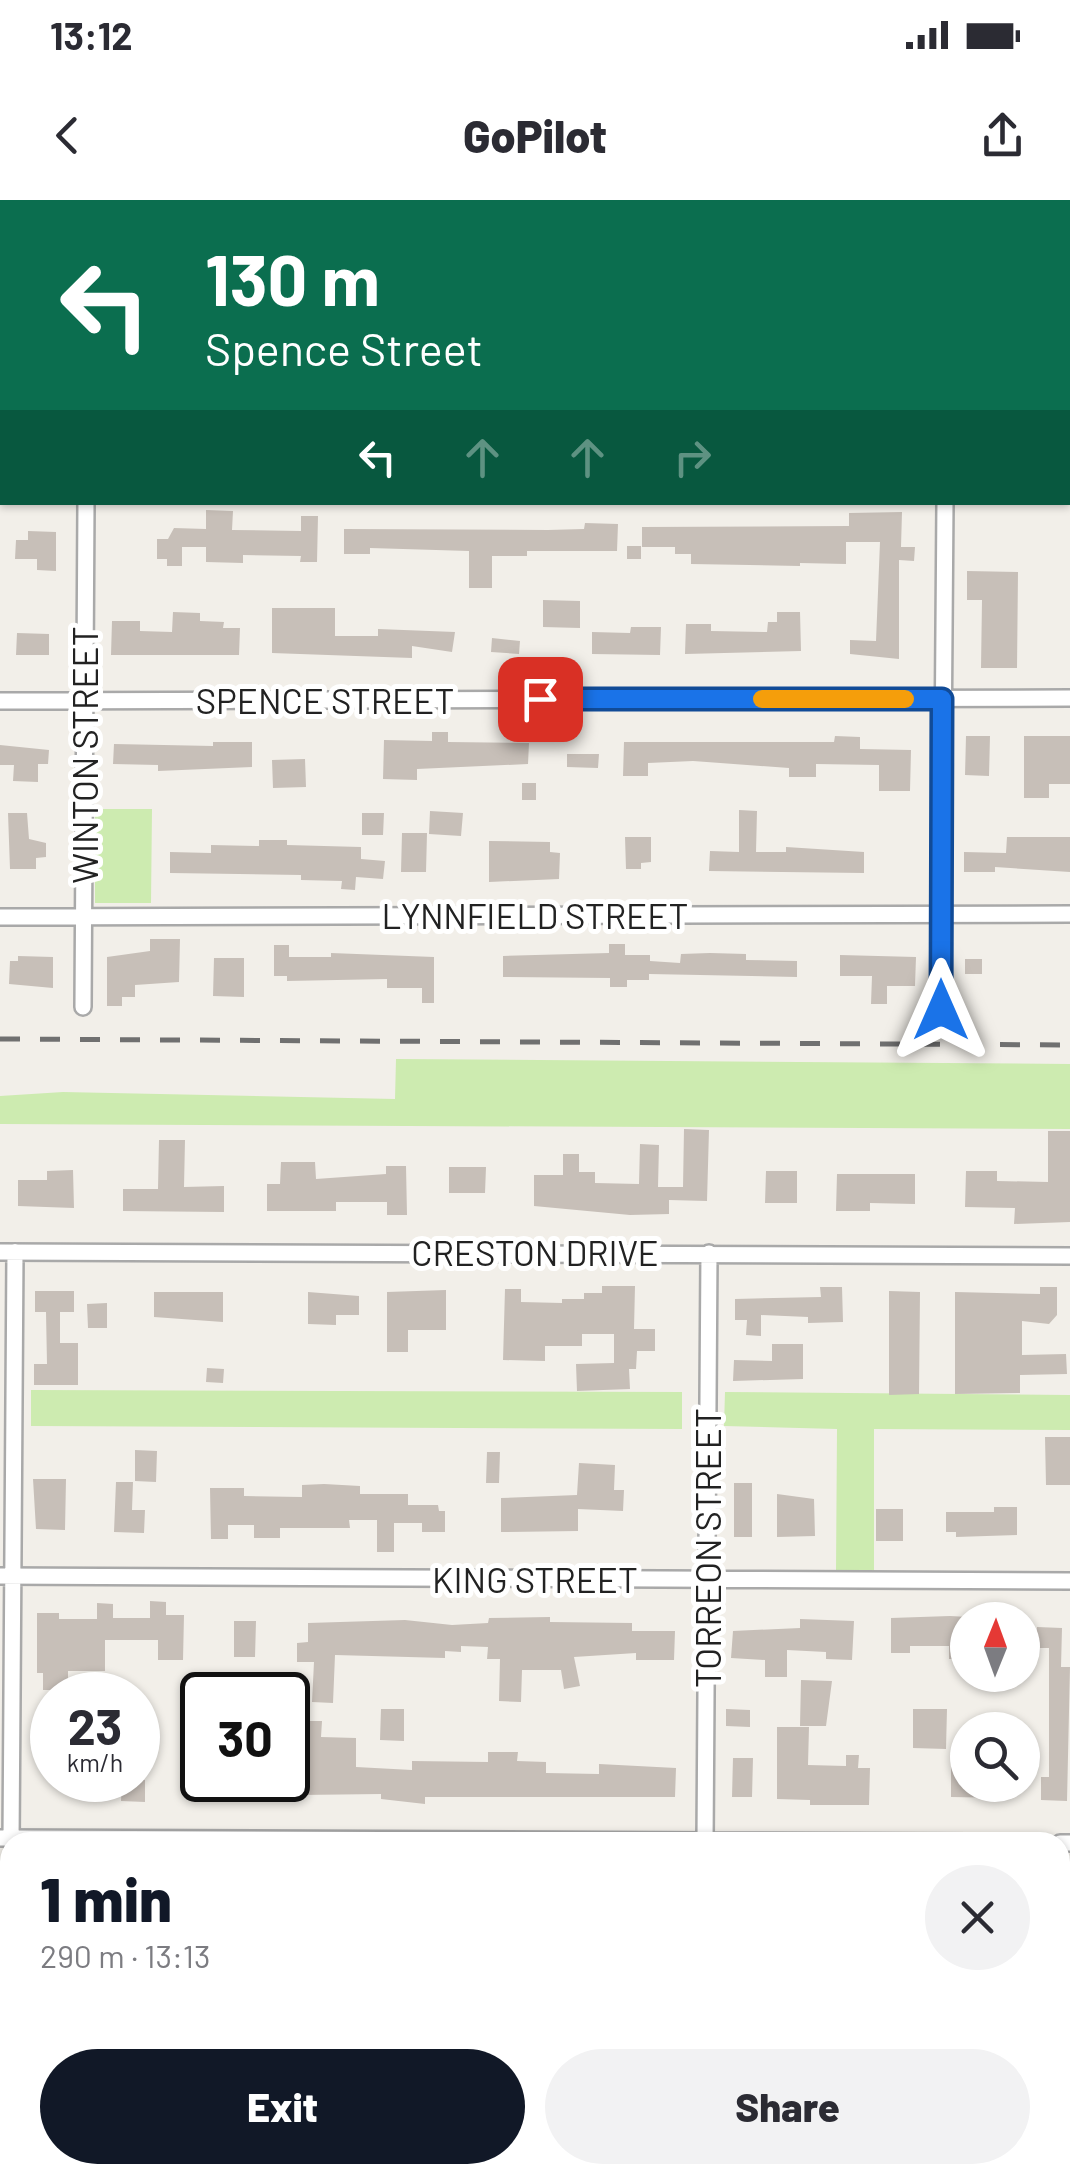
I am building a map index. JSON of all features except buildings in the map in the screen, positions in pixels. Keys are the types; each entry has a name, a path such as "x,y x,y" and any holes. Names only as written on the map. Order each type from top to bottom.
{"street":[{"name":"WINTON STREET","path":"83,1007 86,505"},
{"path":"941,1010 944,505"},
{"name":"SPENCE STREET","path":"0,701 1070,698"},
{"name":"LYNNFIELD STREET","path":"0,917 1070,914"},
{"path":"7,1252 7,1832"},
{"name":"CRESTON DRIVE","path":"7,1252 1070,1256"},
{"name":"TORREON STREET","path":"705,1832 709,1252"},
{"name":"KING STREET","path":"6,1576 1070,1581"}],"green space":[{"path":"95,809 152,809 151,903 95,903"},
{"path":"396,1059 1070,1064 1070,1129 0,1124 0,1096 63,1092 395,1099"},
{"path":"31,1390 682,1392 682,1429 31,1426"},
{"path":"725,1392 1070,1395 1070,1430 874,1429 874,1572 836,1572 837,1429 724,1426"}],"railway":[{"path":"0,1039 1070,1045"}],"slow traffic":[{"path":"762,699 905,699"}],"route":[{"path":"540,699 942,699 941,1010"}]}
